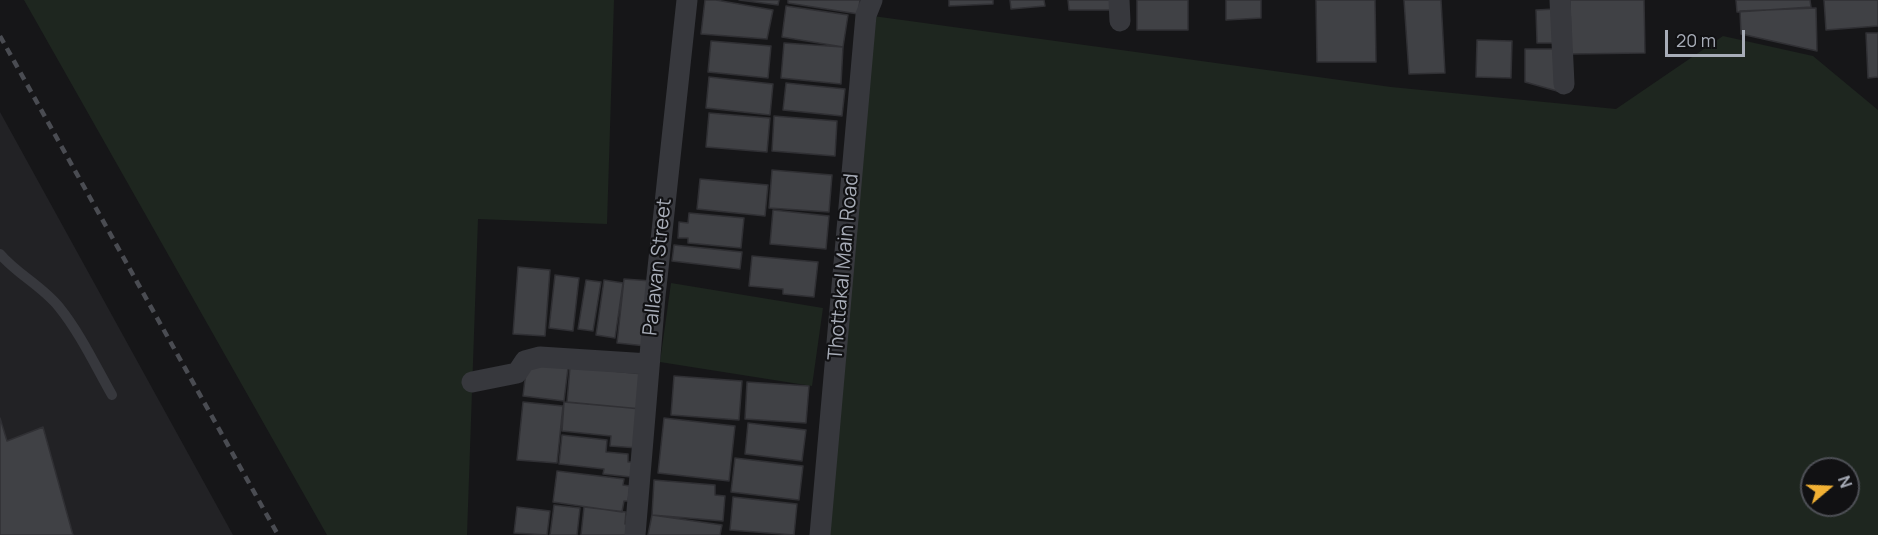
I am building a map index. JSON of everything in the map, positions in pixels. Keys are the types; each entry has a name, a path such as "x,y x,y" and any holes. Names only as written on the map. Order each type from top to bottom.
{"street":[{"name":"Pallavan Street","path":"635,535 655,296 687,0"},
{"name":"Thottakal Main Road","path":"820,535 866,15 872,0"},
{"path":"1560,0 1564,84"},
{"path":"472,382 517,373 525,361 540,357 649,364"}],"lane":[{"path":"0,254 58,305 77,333 112,395"}],"shaded area":[{"path":"24,0 614,0 607,224 478,219 467,535 327,535"},
{"path":"873,16 1391,87 1616,109 1723,36 1813,56 1878,110 1878,535 821,535"},
{"path":"0,112 233,535 0,535"},
{"path":"671,283 823,308 812,386 660,362"}],"building":[{"path":"705,0 773,10 767,39 701,34"},
{"path":"739,0 779,0 778,5"},
{"path":"788,0 860,0 858,14 788,3"},
{"path":"949,0 993,0 993,4 949,6"},
{"path":"1010,0 1044,0 1045,6 1011,9"},
{"path":"1068,0 1113,0 1113,10 1069,10"},
{"path":"1137,0 1188,0 1188,30 1137,30"},
{"path":"1226,0 1261,0 1261,18 1226,20"},
{"path":"1316,0 1375,0 1376,62 1317,62"},
{"path":"1404,0 1441,0 1445,73 1409,74"},
{"path":"1570,0 1644,0 1645,53 1571,54"},
{"path":"1736,0 1810,0 1811,7 1737,12"},
{"path":"1824,0 1878,0 1878,26 1826,30"},
{"path":"786,6 848,15 843,47 782,37"},
{"path":"1816,8 1817,51 1741,34 1740,11"},
{"path":"1555,9 1556,43 1537,43 1536,10"},
{"path":"1866,33 1878,33 1878,77 1868,78"},
{"path":"1477,40 1512,41 1511,78 1476,77"},
{"path":"711,41 771,46 768,78 708,72"},
{"path":"784,43 843,47 841,84 781,78"},
{"path":"1525,49 1557,49 1557,91 1525,82"},
{"path":"709,77 773,84 770,115 706,108"},
{"path":"786,83 845,89 842,116 783,110"},
{"path":"709,113 770,118 767,152 706,147"},
{"path":"774,116 837,121 835,156 772,151"},
{"path":"772,170 832,175 829,212 769,208"},
{"path":"700,179 768,185 765,216 697,209"},
{"path":"773,210 829,216 826,249 770,244"},
{"path":"689,213 744,218 741,248 688,243 688,238 678,238 679,222 688,223"},
{"path":"674,245 742,252 740,269 672,261"},
{"path":"752,256 818,262 814,297 783,294 783,289 749,286"},
{"path":"518,267 550,270 545,336 513,334"},
{"path":"555,275 579,278 573,331 549,328"},
{"path":"624,279 652,281 646,346 617,343"},
{"path":"586,280 601,282 593,331 578,329"},
{"path":"604,280 623,283 615,338 596,335"},
{"path":"527,363 568,368 564,401 523,396"},
{"path":"570,367 644,374 641,409 567,402"},
{"path":"674,376 742,381 739,420 671,415"},
{"path":"747,382 809,386 806,423 745,419"},
{"path":"523,402 563,406 557,463 517,460"},
{"path":"564,402 642,409 638,448 610,446 611,436 562,431"},
{"path":"0,418 7,441 43,427 73,535 0,535"},
{"path":"664,418 735,426 729,481 658,473"},
{"path":"748,423 806,430 802,461 745,454"},
{"path":"562,435 607,440 606,452 628,454 628,462 633,462 631,477 603,474 604,469 559,464"},
{"path":"735,458 803,466 799,500 731,492"},
{"path":"557,471 624,479 623,485 630,486 628,501 624,501 622,512 553,502"},
{"path":"654,480 715,485 715,495 725,496 723,521 652,515"},
{"path":"733,497 797,504 794,535 730,530"},
{"path":"554,505 580,508 577,535 550,535"},
{"path":"517,507 550,511 547,535 514,533"},
{"path":"584,507 626,512 625,524 628,524 626,535 581,535"},
{"path":"652,515 722,525 720,535 648,535"}],"railway":[{"path":"0,36 278,535"}]}
